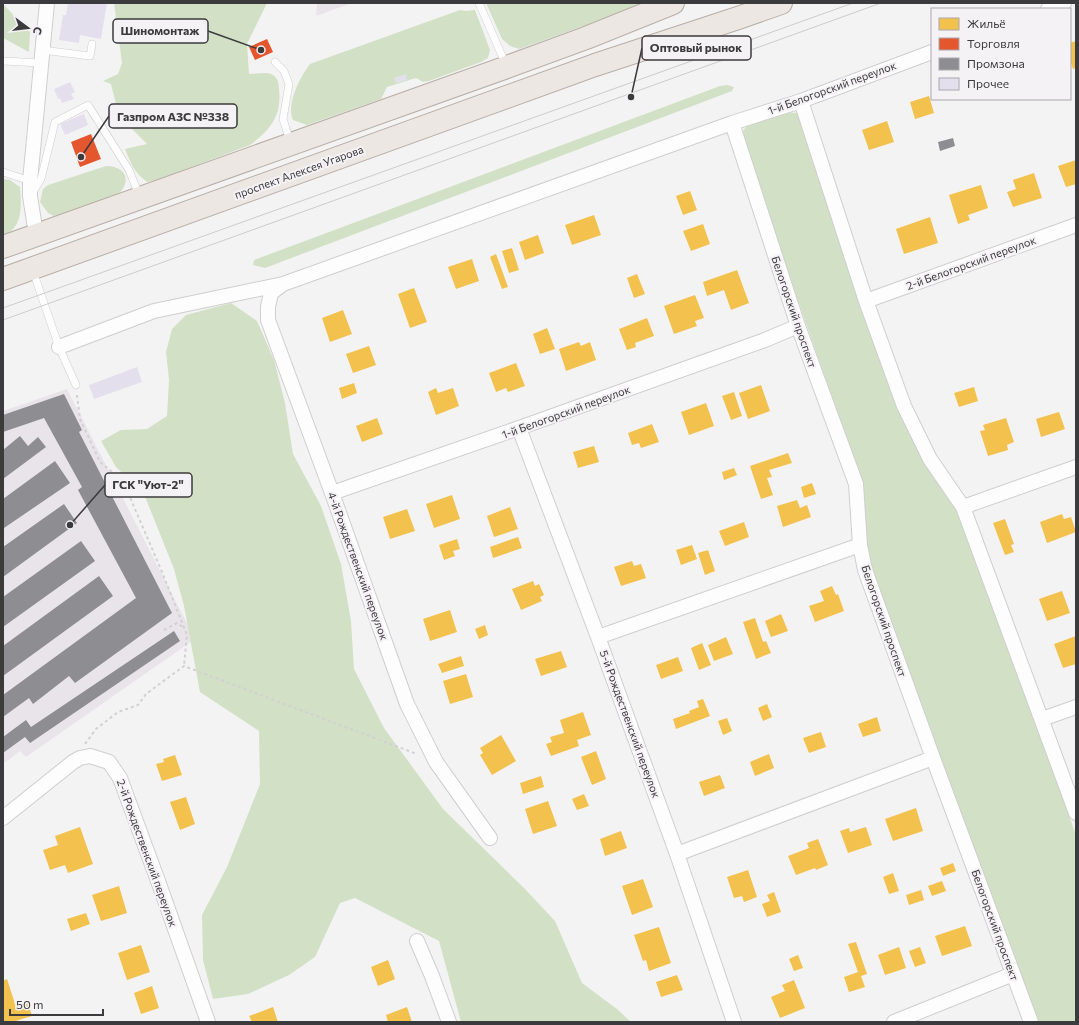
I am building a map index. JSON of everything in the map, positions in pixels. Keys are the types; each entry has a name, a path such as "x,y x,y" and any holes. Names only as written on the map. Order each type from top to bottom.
{"main road":[{"path":"3,247 507,67 674,3"},
{"name":"проспект Алексея Угарова","path":"3,279 595,65 781,3"},
{"path":"586,38 595,65"}],"street":[{"path":"36,234 30,196 30,181 47,3"},
{"path":"1051,8 1064,3"},
{"name":"1-й Белогорский переулок","path":"59,347 154,311 283,284 732,123 802,101 931,52"},
{"path":"802,101 866,301 904,406 930,459 963,507 1076,813"},
{"name":"Белогорский проспект","path":"732,123 798,326 856,484 860,545 865,570 1031,1022"},
{"name":"2-й Белогорский переулок","path":"866,301 1076,225"},
{"name":"4-й Рождественский переулок","path":"283,284 271,293 268,307 268,320 332,493 407,704 436,762 490,838"},
{"name":"1-й Белогорский переулок","path":"332,493 766,340 798,326"},
{"name":"5-й Рождественский переулок","path":"519,428 677,854 734,1022"},
{"path":"963,507 1076,467"},
{"path":"598,638 860,545"},
{"path":"1042,719 1076,707"},
{"name":"2-й Рождественский переулок","path":"80,758 90,756 109,762 120,778 208,1022"},
{"path":"3,818 80,758"},
{"path":"677,854 933,758"},
{"path":"417,941 449,1022"},
{"path":"894,1022 1013,974"}],"lane":[{"path":"479,3 507,67"},
{"path":"3,61 41,57 90,56 92,44"},
{"path":"275,62 284,70 289,84 283,119 291,144"},
{"path":"30,196 41,179 55,122 88,105 129,170 140,199"},
{"path":"3,172 30,181"},
{"path":"32,269 59,347 76,385"}],"path":[{"path":"76,385 80,419 100,462 123,481 187,635 184,666 146,694 138,705 118,712 96,729 84,744 80,758"},
{"path":"164,630 177,623 184,627"},
{"path":"184,666 436,762"}],"shaded area":[{"path":"317,3 352,3 316,16"},
{"path":"67,389 195,639 26,757 20,751 3,764 3,411"}],"green space":[{"path":"114,3 267,3 247,44 249,74 269,73 275,76 279,87 279,107 277,114 274,121 264,134 250,145 157,180 147,182 133,167 125,149 147,144 119,116 111,84 103,81 118,74 122,63"},
{"path":"486,3 648,3 519,49 510,46 502,39"},
{"path":"3,4 30,32 29,52 3,38"},
{"path":"460,10 475,10 490,50 488,58 429,81 423,82 416,78 387,87 381,99 307,125 293,120 291,106 295,91 298,83 310,64"},
{"path":"727,85 734,87 732,91 265,268 253,265 254,260 720,86"},
{"path":"783,112 797,113 804,122 855,283 960,512 1076,835 1076,1022 1036,1022 866,562 856,465 742,142 743,131 749,122"},
{"path":"106,166 118,169 124,174 126,180 123,189 118,194 54,216 48,213 40,202 43,189 48,185"},
{"path":"3,179 10,180 20,187 21,204 20,215 16,226 3,235"},
{"path":"231,303 257,321 274,360 285,403 293,454 321,506 341,564 351,621 354,669 384,728 443,809 524,888 555,921 582,983 617,1009 631,1022 461,1022 439,941 355,898 340,903 315,957 289,975 248,994 213,999 203,960 202,915 227,867 260,784 259,731 200,692 184,606 174,569 144,494 116,467 101,441 121,430 147,429 167,416 169,380 166,352 172,329 186,315"}],"building: Жильё":[{"path":"1076,41 1076,68 1073,69 1071,63 1071,43"},
{"path":"929,96 934,113 915,119 910,102"},
{"path":"887,121 894,142 869,150 862,130"},
{"path":"1076,160 1076,184 1066,187 1058,166"},
{"path":"1034,173 1042,198 1013,207 1007,192 1016,189 1013,180"},
{"path":"981,185 988,208 968,215 970,220 958,224 949,195"},
{"path":"690,191 697,210 683,215 676,196"},
{"path":"594,215 601,235 572,245 565,225"},
{"path":"930,217 938,243 904,254 896,229"},
{"path":"703,224 710,244 691,251 683,231"},
{"path":"538,235 544,253 525,260 519,242"},
{"path":"512,248 519,270 509,273 502,251"},
{"path":"496,254 508,287 502,289 490,257"},
{"path":"472,259 479,281 456,289 448,267"},
{"path":"737,270 749,303 731,310 724,290 707,296 703,282"},
{"path":"637,274 645,294 634,298 627,278"},
{"path":"414,288 427,322 410,328 398,294"},
{"path":"695,295 704,318 695,321 697,326 674,334 664,306"},
{"path":"343,310 352,334 330,342 322,318"},
{"path":"647,318 654,336 635,343 636,347 627,350 619,329"},
{"path":"547,328 555,349 540,354 533,334"},
{"path":"579,342 581,346 590,342 596,360 566,371 559,349"},
{"path":"369,346 376,365 353,373 346,354"},
{"path":"516,363 525,386 508,392 506,388 496,392 489,373"},
{"path":"354,383 357,393 342,399 339,388"},
{"path":"761,385 770,411 748,419 739,393"},
{"path":"974,387 978,401 959,407 954,393"},
{"path":"436,388 438,393 453,388 459,406 436,415 428,392"},
{"path":"734,392 742,416 731,420 722,396"},
{"path":"706,403 714,426 689,435 681,412"},
{"path":"1059,412 1065,429 1041,437 1036,419"},
{"path":"377,418 383,434 362,442 356,426"},
{"path":"1006,418 1014,442 1007,445 1008,450 988,456 980,431 985,430 983,425"},
{"path":"652,424 659,442 641,448 639,443 632,445 628,433"},
{"path":"594,446 599,462 578,468 573,452"},
{"path":"788,453 792,463 769,470 772,477 767,478 773,495 761,499 750,466"},
{"path":"734,468 737,475 724,480 722,472"},
{"path":"812,483 816,494 804,498 801,487"},
{"path":"452,495 460,519 434,528 426,504"},
{"path":"797,500 800,508 807,505 811,517 783,527 777,506"},
{"path":"510,507 518,529 494,537 487,516"},
{"path":"407,509 415,531 390,539 383,517"},
{"path":"1062,514 1064,519 1071,517 1076,532 1047,543 1040,522"},
{"path":"1005,519 1014,544 1011,545 1014,552 1005,555 993,523"},
{"path":"744,522 749,537 725,546 719,531"},
{"path":"518,537 522,548 493,558 490,547"},
{"path":"457,539 460,549 453,551 455,556 444,560 439,545"},
{"path":"692,545 697,559 681,565 676,550"},
{"path":"708,550 715,571 705,575 698,553"},
{"path":"632,561 634,566 641,564 646,578 621,586 614,567"},
{"path":"533,581 535,586 539,584 544,595 540,597 542,601 521,610 512,589"},
{"path":"832,586 836,595 838,594 844,611 815,622 809,606 824,601 820,591"},
{"path":"1062,591 1070,613 1047,621 1039,599"},
{"path":"450,610 457,632 430,641 423,619"},
{"path":"781,614 788,631 771,637 765,621"},
{"path":"755,618 763,642 766,641 771,653 756,659 743,622"},
{"path":"485,625 488,635 479,639 475,629"},
{"path":"1076,636 1076,664 1063,668 1054,644"},
{"path":"726,637 733,654 714,661 708,645"},
{"path":"702,643 711,665 699,670 691,648"},
{"path":"561,651 567,667 541,676 535,659"},
{"path":"461,656 464,666 442,673 438,664"},
{"path":"678,657 683,671 661,679 656,665"},
{"path":"466,674 473,697 450,704 443,681"},
{"path":"703,699 710,716 676,729 673,719 690,713 689,711 699,707 697,701"},
{"path":"767,704 772,717 763,721 758,708"},
{"path":"583,712 591,735 577,740 579,746 551,756 546,744 552,742 550,737 564,733 560,720"},
{"path":"877,717 881,731 863,737 858,724"},
{"path":"727,718 732,731 723,735 718,721"},
{"path":"821,732 826,747 809,753 803,738"},
{"path":"501,735 516,761 492,775 480,755 483,753 480,748"},
{"path":"596,751 606,779 592,785 581,757"},
{"path":"769,754 774,768 755,776 750,762"},
{"path":"175,755 182,775 162,781 156,764 164,762 163,759"},
{"path":"720,775 725,788 704,796 699,782"},
{"path":"541,776 544,787 523,794 520,783"},
{"path":"584,794 589,806 577,810 572,799"},
{"path":"186,797 195,824 180,830 170,802"},
{"path":"548,801 557,826 533,834 525,809"},
{"path":"916,808 923,831 893,841 885,819"},
{"path":"80,827 93,864 68,873 65,865 50,870 43,850 58,845 55,836"},
{"path":"866,827 872,845 848,853 840,831 849,828 850,832"},
{"path":"621,831 627,848 605,856 600,839"},
{"path":"818,839 828,865 796,875 788,856 809,848 807,843"},
{"path":"953,863 956,871 943,876 940,868"},
{"path":"748,870 757,897 744,902 742,896 734,898 727,877"},
{"path":"893,873 899,891 889,894 883,877"},
{"path":"643,879 653,907 632,915 622,886"},
{"path":"942,881 946,891 932,896 928,886"},
{"path":"119,886 127,913 101,921 92,895"},
{"path":"921,890 924,900 909,905 906,895"},
{"path":"774,892 781,912 767,917 762,904 770,901 767,895"},
{"path":"86,913 90,924 71,931 67,919"},
{"path":"965,926 972,946 942,956 935,936"},
{"path":"659,927 671,963 649,971 646,960 643,961 634,935"},
{"path":"856,942 867,974 861,976 865,987 849,992 844,977 858,972 848,944"},
{"path":"141,945 150,972 127,980 118,953"},
{"path":"899,947 906,968 885,975 878,955"},
{"path":"920,947 926,963 915,967 909,951"},
{"path":"798,955 803,968 794,971 789,959"},
{"path":"388,960 395,979 378,986 371,967"},
{"path":"677,975 683,990 661,997 656,982"},
{"path":"7,979 16,1007 28,1003 32,1016 12,1022 3,1022 3,981"},
{"path":"794,980 805,1008 780,1018 771,997 785,991 782,985"},
{"path":"152,986 159,1008 141,1014 134,993"},
{"path":"273,1007 278,1022 252,1022 249,1016"},
{"path":"407,1007 412,1022 388,1022 386,1015"}],"building: Торговля":[{"path":"267,39 273,52 255,60 249,47"},
{"path":"91,134 101,159 80,167 71,142"}],"building: Промзона":[{"path":"953,138 955,146 940,151 938,142"},
{"path":"64,394 82,430 79,432 172,613 75,683 69,676 33,704 29,698 3,717 3,695 136,598 78,490 82,487 44,418 3,432 3,415"},
{"path":"20,436 28,446 38,437 46,447 3,479 3,450"},
{"path":"55,461 70,483 4,528 3,499"},
{"path":"64,504 77,523 3,577 3,547"},
{"path":"81,541 95,561 3,627 3,597"},
{"path":"99,576 113,596 3,676 3,646"},
{"path":"174,631 180,641 30,743 25,737 3,753 3,737 26,720 31,727"}],"building: Прочее":[{"path":"68,3 107,3 101,39 80,35 79,43 59,40 63,15 66,15"},
{"path":"406,74 407,80 396,83 394,78"},
{"path":"70,82 75,92 71,94 74,99 62,103 60,98 58,99 54,89"},
{"path":"84,114 88,125 65,135 60,124"},
{"path":"137,367 142,382 94,399 89,385"}],"tram line":[{"path":"3,308 853,3"},
{"path":"3,320 881,3"}],"place":[{"name":"Шиномонтаж","path":"261,50"},
{"name":"Оптовый рынок","path":"631,97"},
{"name":"Газпром АЗС №338","path":"81,157"},
{"name":"ГСК \"Уют-2\"","path":"70,525"}]}
